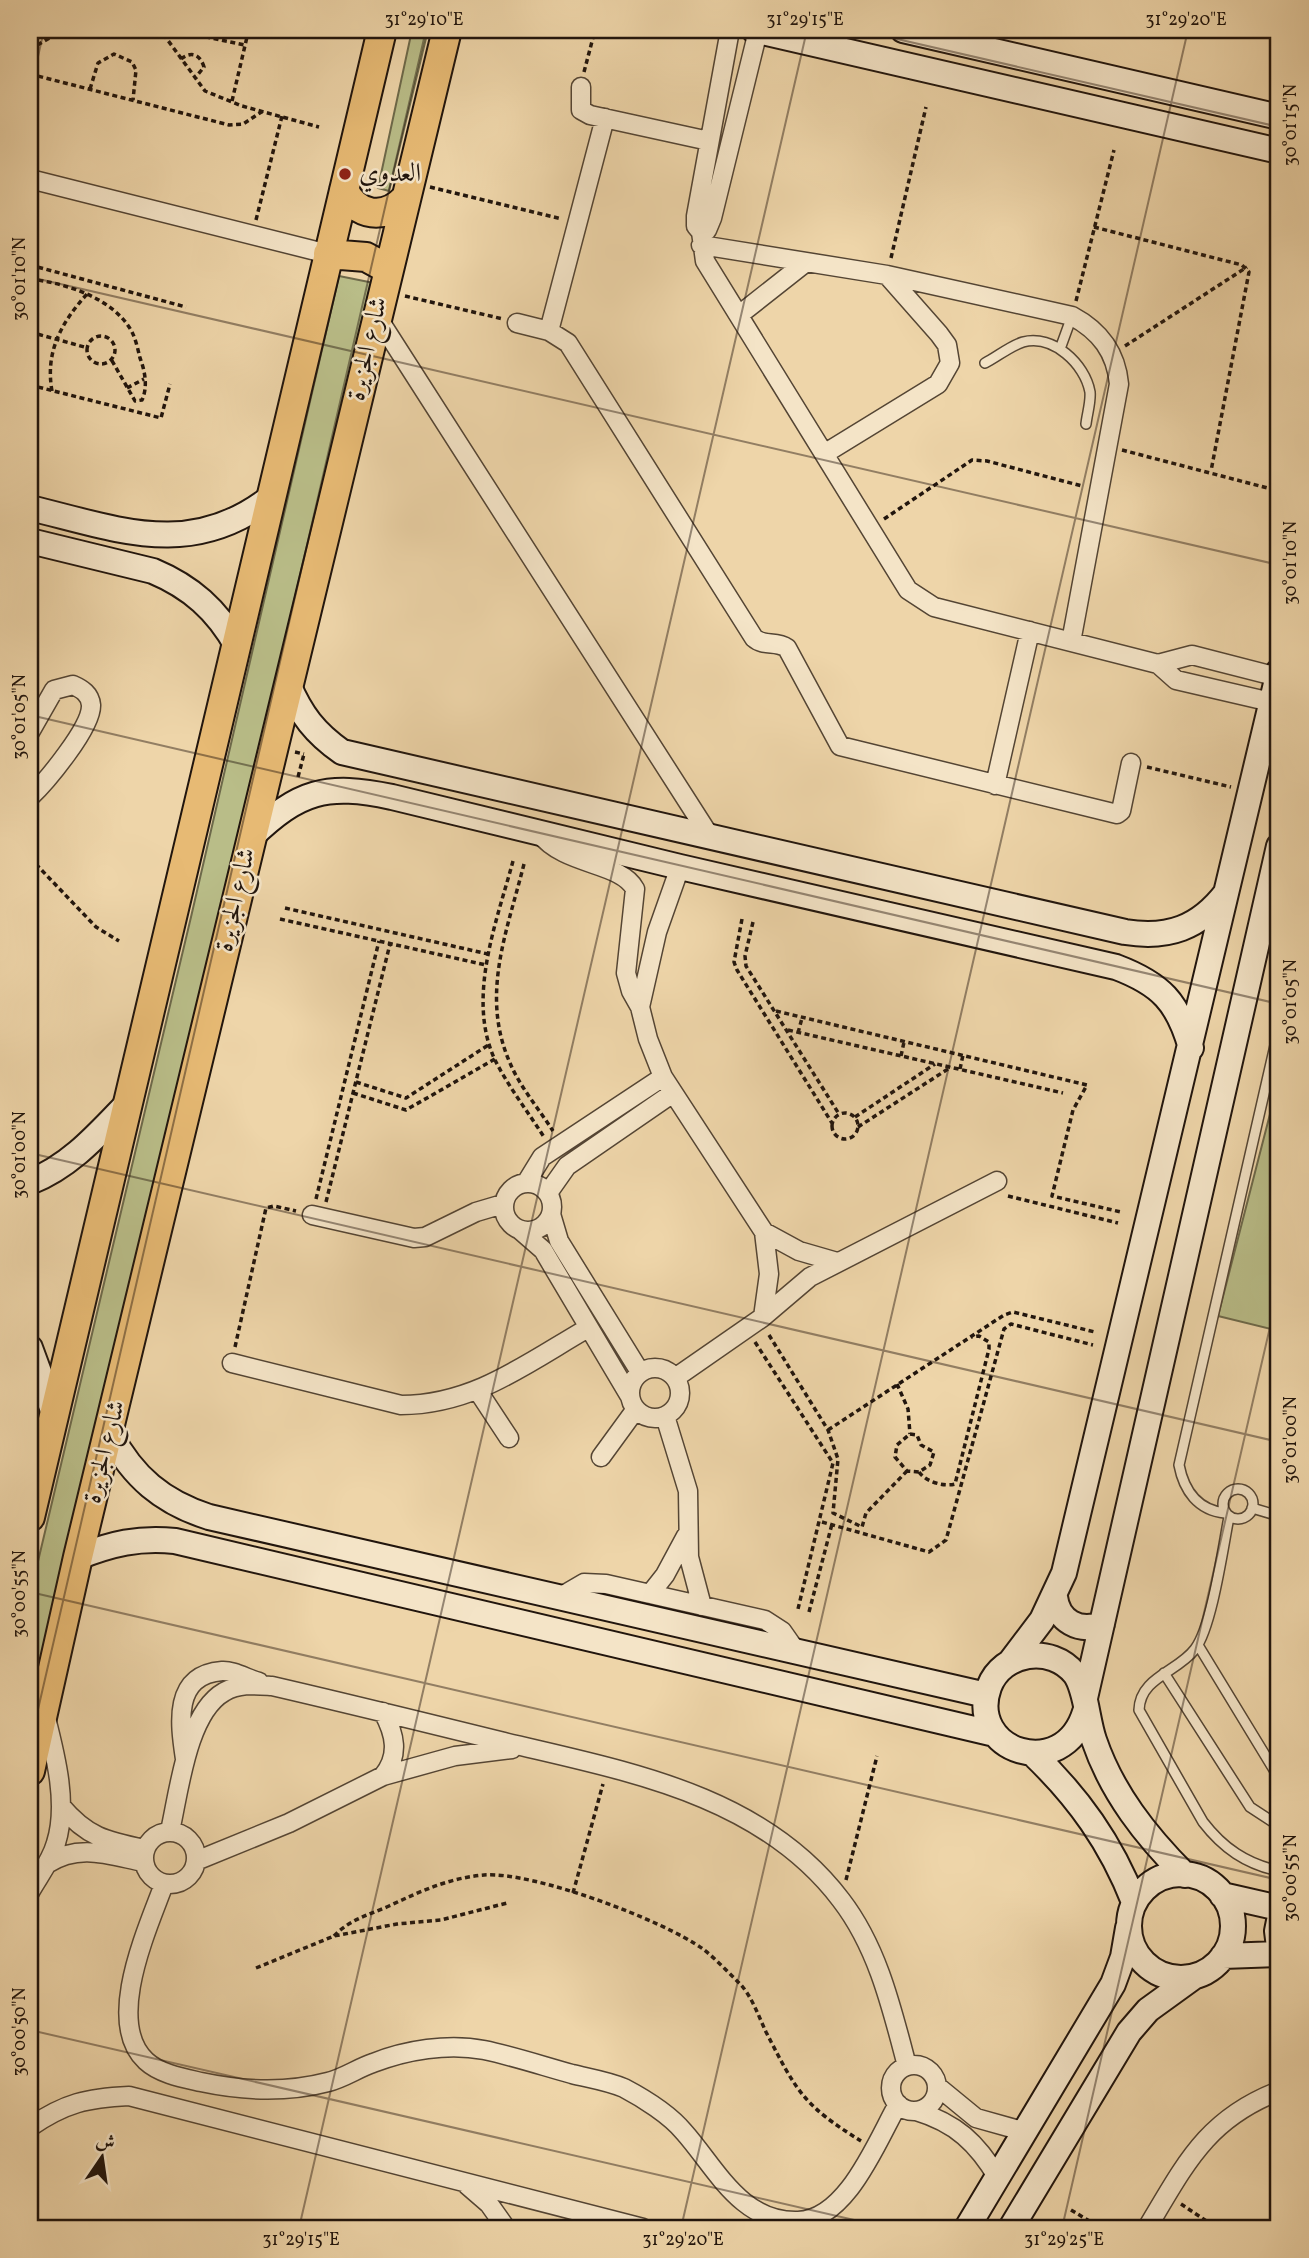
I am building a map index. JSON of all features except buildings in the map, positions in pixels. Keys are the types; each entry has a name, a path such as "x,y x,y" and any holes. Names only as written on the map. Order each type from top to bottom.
{"main road":[{"path":"30,1517 382,30"},
{"name":"شارع الجزيرة","path":"30,1772 78,1557 447,30"},
{"path":"344,190 359,209 374,214 391,211 407,191"},
{"path":"328,254 366,257 382,291"}],"street":[{"path":"730,30 696,216 705,261 908,590 924,603 1158,664 1176,680 1271,702"},
{"path":"701,239 711,223 756,30 1279,151"},
{"path":"902,30 1279,117"},
{"path":"581,87 581,110 605,118 709,141"},
{"path":"549,331 605,118"},
{"path":"30,179 328,254"},
{"path":"701,239 805,263 887,275 1072,316 1089,325 1103,338 1119,384 1070,642"},
{"path":"739,315 805,263"},
{"path":"824,454 938,384 950,363 947,345 887,275"},
{"path":"382,291 711,838"},
{"path":"517,323 549,331 568,343 754,638 764,644 776,643 787,648 840,746 1117,814 1121,811 1131,763"},
{"path":"30,508 139,534 174,536 215,529 244,516 270,498"},
{"path":"131,565 139,534"},
{"path":"30,541 131,565 171,579 203,600 228,629 237,646"},
{"path":"995,785 1030,631"},
{"path":"1158,664 1192,655 1279,674 1064,1573 1055,1597 1035,1630 1011,1661 995,1675 986,1695 987,1715 995,1734 1006,1744 1033,1754 1045,1753 1066,1743 1075,1734 1085,1705 1279,846"},
{"path":"288,684 300,712 310,725 318,735 342,752 1125,932 1148,936 1172,933 1194,925 1212,911 1227,893"},
{"path":"30,732 54,690 73,685 89,697 91,706 86,722 48,777 30,797"},
{"path":"391,797 398,767"},
{"path":"251,837 279,810 314,793 353,789 391,797 680,867 1116,967 1143,978 1167,996 1183,1020 1191,1048"},
{"path":"538,831 550,846 564,855 610,870 631,882 635,896 629,927 626,973 640,1007 648,1039 663,1077 764,1232 769,1274 756,1321"},
{"path":"640,1007 657,932 680,867"},
{"path":"1116,967 1125,932"},
{"path":"317,1216 414,1238 425,1237 476,1212 503,1204 511,1190 526,1183 542,1157 663,1077"},
{"path":"548,1193 567,1166 673,1093"},
{"path":"30,1182 48,1174 82,1150 129,1102"},
{"path":"526,1183 538,1185 548,1193 559,1241 640,1372"},
{"path":"675,1378 756,1321 810,1277 989,1185"},
{"path":"503,1204 507,1220 542,1250 633,1402 649,1417 665,1416 672,1411 680,1395 675,1378 659,1368 640,1372 634,1378 633,1402 601,1457"},
{"path":"520,1230 535,1230 551,1214"},
{"path":"764,1232 799,1251 837,1262"},
{"path":"232,1363 401,1405 440,1402 478,1391 588,1328"},
{"path":"30,1349 54,1413"},
{"path":"478,1391 509,1438"},
{"path":"665,1416 688,1490 689,1558 702,1606"},
{"path":"110,1433 123,1458 140,1479 168,1501 209,1517 986,1695"},
{"path":"202,1547 209,1517"},
{"path":"650,1594 671,1565 688,1532"},
{"path":"78,1557 126,1541 150,1538 202,1547 995,1734"},
{"path":"560,1597 575,1586 591,1582 765,1620 782,1631 796,1651"},
{"path":"1055,1597 1059,1612 1071,1624 1086,1628 1101,1625"},
{"path":"1011,1661 1031,1655 1052,1657 1074,1673 1107,1773 1141,1828 1185,1875"},
{"path":"186,1763 179,1720 183,1696 200,1678 223,1670 272,1686 608,1766 720,1803 761,1825 798,1854 841,1899 878,1967 907,2066"},
{"path":"170,1831 186,1763 200,1719 224,1692 248,1684 272,1686"},
{"path":"943,1721 953,1702 951,1687"},
{"path":"30,1892 47,1864 61,1826 54,1747 44,1710"},
{"path":"383,1712 392,1729 395,1747 391,1765 383,1776"},
{"path":"196,1861 190,1840 170,1831 154,1836 144,1856 150,1876 164,1884 185,1879 196,1861 289,1823 383,1776 455,1756 530,1748"},
{"path":"1033,1754 1083,1806 1115,1857 1135,1902"},
{"path":"61,1806 89,1834 144,1856"},
{"path":"47,1864 58,1857 81,1851 144,1856"},
{"path":"967,2228 1108,1992 1123,1957 1135,1902 1156,1880 1185,1875 1199,1878 1222,1895 1279,1908"},
{"path":"164,1884 143,1940 127,2016 132,2042 147,2062 173,2075 281,2092 330,2081 374,2062 413,2051 481,2049 623,2088 683,2130 718,2178 740,2200 770,2218 799,2221 827,2212 848,2192 898,2104"},
{"path":"1011,2228 1129,2032 1170,1991 1211,1969 1223,1956 1232,1932 1228,1906 1222,1895"},
{"path":"1279,1921 1279,1947"},
{"path":"1128,1928 1132,1946 1143,1962 1167,1975 1195,1976"},
{"path":"1223,1956 1279,1954"},
{"path":"1108,1992 1126,1996 1143,2016"},
{"path":"998,2178 973,2141 947,2122 898,2104 893,2097 892,2082 900,2070 907,2066 928,2069 937,2087 976,2118 1026,2132"},
{"path":"916,2111 932,2103 937,2087"},
{"path":"1147,2228 1190,2156 1209,2134 1230,2115 1279,2091"},
{"path":"30,2127 56,2109 92,2098 129,2096 643,2228"},
{"path":"465,2182 489,2204 506,2228"},
{"path":"566,2228 604,2218"}],"lane":[{"path":"1060,349 1072,316"},
{"path":"985,363 1024,342 1042,343 1060,349 1075,361 1085,376 1090,394 1086,424"},
{"path":"1252,1508 1245,1517 1208,1509 1194,1499 1179,1465 1279,1028"},
{"path":"1252,1508 1248,1493 1232,1490 1224,1497 1227,1515 1198,1645 1144,1688 1139,1699 1143,1720 1203,1822 1216,1838 1249,1862 1279,1871"},
{"path":"1252,1508 1279,1516"},
{"path":"1198,1645 1279,1778"},
{"path":"1164,1673 1250,1807 1279,1826"}],"path":[{"path":"30,50 64,30"},
{"path":"156,30 164,35 205,91 232,102 319,127"},
{"path":"172,30 245,45"},
{"path":"581,87 595,30"},
{"path":"232,102 247,37"},
{"path":"90,89 98,63 114,54 124,56 136,71 133,100"},
{"path":"181,59 187,54 195,54 202,59 204,67 194,78"},
{"path":"30,74 229,125 243,124 263,111"},
{"path":"887,275 926,107"},
{"path":"252,235 282,117"},
{"path":"1072,316 1114,150"},
{"path":"407,191 578,223"},
{"path":"1094,228 1247,267"},
{"path":"30,265 186,307"},
{"path":"1111,355 1247,267"},
{"path":"1210,471 1250,276 1247,267"},
{"path":"30,279 55,282 87,294 111,310 131,331 145,379 146,390 142,400 135,401 111,359 114,345 106,337 94,338 88,348"},
{"path":"382,291 517,323"},
{"path":"52,391 50,376 55,339 72,310 87,294"},
{"path":"30,316 30,326"},
{"path":"30,332 88,348"},
{"path":"88,348 92,359 97,363 111,359"},
{"path":"127,387 145,379"},
{"path":"30,385 161,418 170,384"},
{"path":"1109,447 1279,491"},
{"path":"870,528 972,460 994,462 1101,490"},
{"path":"292,803 310,725"},
{"path":"1131,763 1250,792"},
{"path":"30,858 96,927 119,941"},
{"path":"513,861 489,954 484,1016 495,1059 557,1147"},
{"path":"524,864 495,980 497,1023 510,1066 557,1147"},
{"path":"285,908 489,954"},
{"path":"280,919 487,965"},
{"path":"742,919 734,962 737,971 832,1123 834,1133 844,1139 854,1136 858,1126 951,1067"},
{"path":"754,922 745,956 746,966 839,1114"},
{"path":"317,1216 379,941"},
{"path":"317,1216 356,1082 390,944"},
{"path":"737,971 746,966"},
{"path":"776,1011 1087,1085 1073,1110 1050,1206"},
{"path":"799,1032 802,1017"},
{"path":"788,1030 1063,1093"},
{"path":"901,1056 904,1042"},
{"path":"356,1082 405,1098 491,1044"},
{"path":"960,1069 963,1055"},
{"path":"353,1093 406,1110 495,1059"},
{"path":"855,1117 936,1064"},
{"path":"832,1123 839,1114 848,1113 855,1117 858,1126"},
{"path":"989,1185 1050,1206 1118,1223"},
{"path":"1052,1196 1121,1212"},
{"path":"232,1363 266,1208 274,1206 317,1216"},
{"path":"828,1430 1013,1312 1095,1332"},
{"path":"756,1321 828,1430 838,1459 833,1513 862,1527 866,1513 906,1471"},
{"path":"756,1321 833,1464 798,1609"},
{"path":"821,1522 929,1552 937,1549 946,1540 1003,1329 1011,1324 1093,1345"},
{"path":"919,1472 930,1465 934,1452 920,1445 917,1435 910,1434 900,1440 895,1451 897,1463 906,1471 919,1472 932,1481 948,1486 955,1484 989,1349 989,1342 979,1336 969,1338"},
{"path":"897,1384 908,1409 910,1434"},
{"path":"809,1612 832,1524"},
{"path":"841,1899 877,1756"},
{"path":"573,1893 608,1766"},
{"path":"334,1936 346,1923 429,1886 458,1878 517,1876 545,1882 647,1919 702,1949 744,1988 799,2095 821,2116 873,2148"},
{"path":"256,1968 334,1936 397,1924 441,1920 507,1903"},
{"path":"1168,2194 1217,2228"},
{"path":"1071,2210 1101,2228"},
{"path":"1275,2228 1279,2221"},
{"path":"1066,2222 1076,2228"}],"green space":[{"path":"412,30 428,30 389,191 378,188"},
{"path":"339,276 374,283 30,1704 30,1595 191,917"},
{"path":"1279,1079 1279,1331 1218,1316"}],"place":[{"name":"العدوي","path":"345,174"}]}
